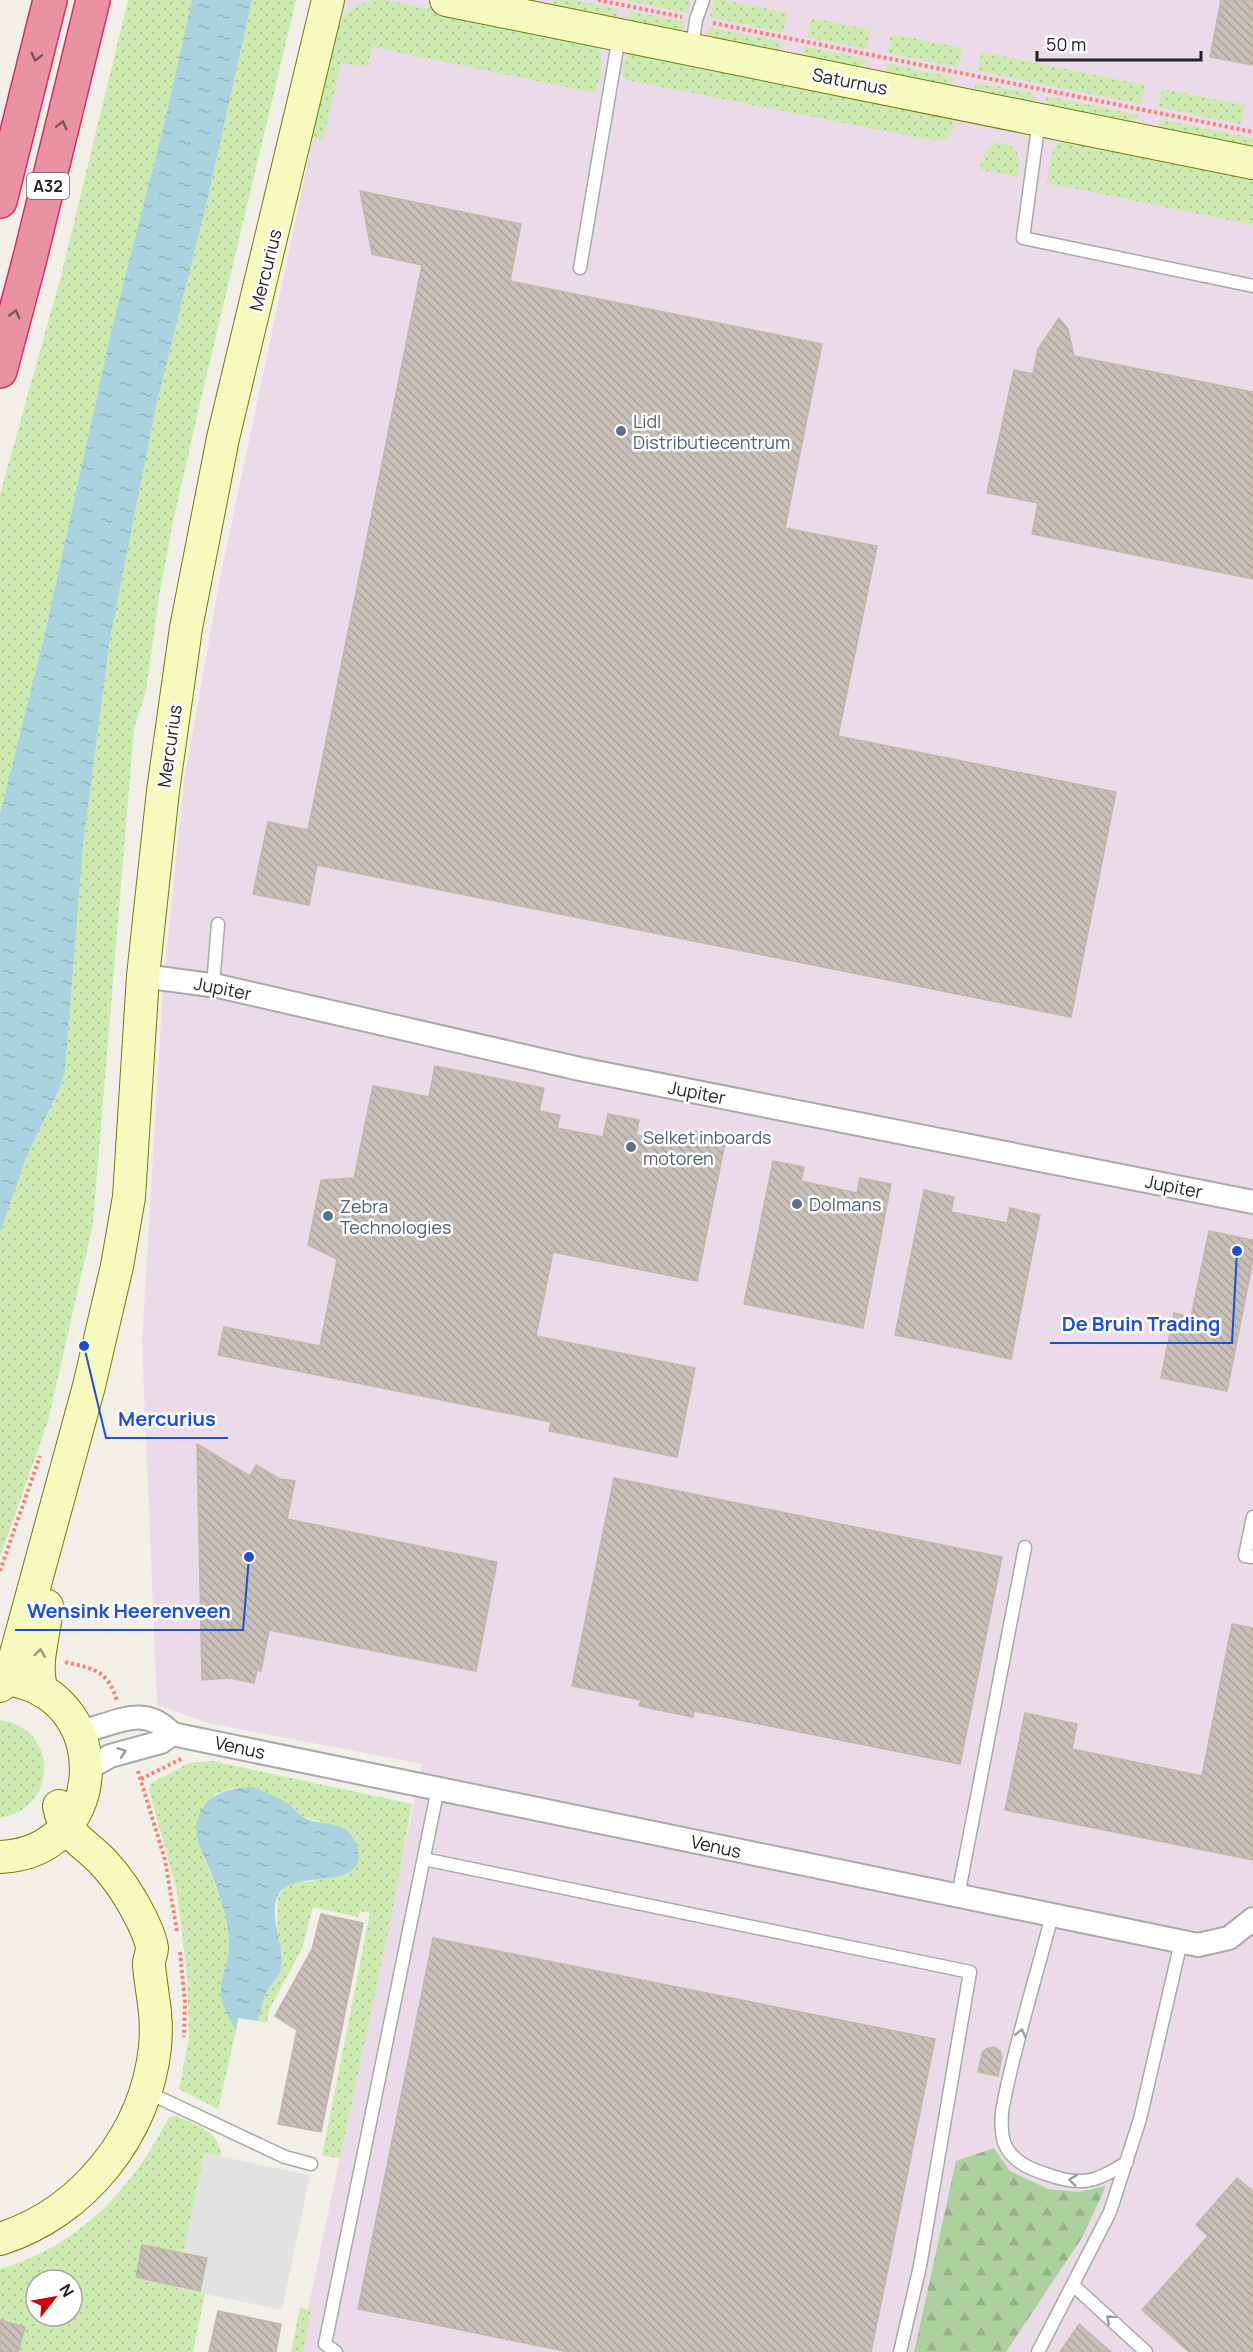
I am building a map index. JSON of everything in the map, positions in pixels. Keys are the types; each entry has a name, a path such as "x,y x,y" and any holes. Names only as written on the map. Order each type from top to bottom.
{"highway":[{"name":"A32","path":"0,201 50,0"},
{"name":"A32","path":"0,371 93,0"}],"main road":[{"name":"Mercurius","path":"1,1685 11,1671 14,1661 89,1386 124,1232 129,1197 143,976 163,791 188,617 223,438 328,0"},
{"name":"Saturnus","path":"446,0 620,35 694,35 1039,119 1253,163"},
{"name":"Mercurius","path":"42,1691 38,1679 39,1656 46,1615 58,1498"},
{"path":"0,1857 14,1857 39,1849 57,1837 69,1775 70,1733 63,1708 42,1691 30,1685 1,1685"},
{"path":"0,1850 6,1842 20,1839 62,1816 83,1798 87,1769 85,1749 70,1733 36,1707 23,1701 1,1685"},
{"path":"0,2239 32,2226 57,2211 91,2183 126,2136 146,2091 154,2057 156,2007 148,1965 152,1949 145,1928 132,1901 103,1862 62,1816"},
{"path":"39,1849 64,1856 91,1877 114,1906 138,1952 148,1965"}],"street":[{"name":"Jupiter","path":"143,976 213,985 580,1069 1253,1202"},
{"name":"Venus","path":"70,1733 142,1717 161,1722 172,1734 1198,1945 1229,1938 1253,1919"},
{"path":"87,1769 110,1756 161,1742 172,1734"}],"lane":[{"path":"694,35 703,0"},
{"path":"580,268 620,35"},
{"path":"1039,119 1023,238 1253,286"},
{"path":"213,985 218,924"},
{"path":"1253,1517 1245,1556 1253,1557"},
{"path":"958,1896 1025,1547"},
{"path":"336,2352 325,2344 438,1788"},
{"path":"424,1859 970,1972 920,2266 900,2352"},
{"path":"1052,1915 1002,2108 1004,2142 1014,2159 1030,2169 1057,2178 1083,2182 1105,2177 1127,2162"},
{"path":"1038,2352 1110,2212 1140,2119 1181,1942"},
{"path":"146,2091 285,2157 311,2164"},
{"path":"1073,2285 1146,2352"}],"path":[{"path":"598,0 694,35 1253,132"},
{"path":"57,1660 88,1667 102,1673 113,1689 118,1707"},
{"path":"141,1779 160,1771 210,1741"}],"shaded area":[{"path":"342,0 1253,0 1253,2352 299,2352 422,1764 209,1723 157,1705 142,1342 163,987 184,781 220,578"},
{"path":"204,2153 310,2175 282,2310 176,2288"}],"green space":[{"path":"128,0 192,0 166,116 111,332 45,633 0,814 0,494 61,276"},
{"path":"252,0 296,0 173,522 159,597 146,691 134,728 93,1224 48,1421 0,1557 0,1233 27,1155 59,1090 65,1071 83,846 110,639 157,402 208,197"},
{"path":"374,0 385,0 590,41 600,52 602,65 596,93 372,47 367,67 341,63 323,140 312,137 309,134 334,31 350,11"},
{"path":"553,0 574,0 615,8 618,11 616,21 554,6"},
{"path":"624,0 690,0 687,13"},
{"path":"714,0 787,13 783,33 710,17"},
{"path":"630,11 685,22 685,27 677,33 626,24"},
{"path":"811,18 871,30 867,49 807,37"},
{"path":"708,27 783,42 782,48 777,53 709,38 706,34"},
{"path":"891,34 962,48 958,67 887,53"},
{"path":"803,46 865,59 864,64 858,69 806,59 802,51"},
{"path":"635,52 945,115 952,120 955,127 946,139 936,141 626,80 621,73 623,66 625,60"},
{"path":"982,52 1145,85 1141,104 977,71"},
{"path":"885,63 955,78 945,88 888,74"},
{"path":"975,82 1035,94 1034,105 980,94 975,88"},
{"path":"1162,89 1245,105 1241,124 1158,107"},
{"path":"1047,96 1138,115 1132,124 1044,107"},
{"path":"1158,119 1253,138 1253,150 1160,130"},
{"path":"1066,138 1253,175 1253,225 1047,183 1053,151 1060,141"},
{"path":"998,142 1012,147 1018,154 1017,177 980,170 985,153"},
{"path":"0,1720 19,1726 33,1737 41,1752 44,1768 41,1785 33,1800 19,1811 0,1818"},
{"path":"212,1761 412,1804 391,1918 340,2158 322,2156 370,1913 360,1911 358,1917 313,1907 302,1949 269,2010 267,2023 258,2021 260,2005 281,1967 277,1927 278,1896 285,1887 296,1882 345,1875 354,1869 322,1822 301,1816 293,1806 233,1788 215,1794 202,1807 197,1839 223,1906 230,1944 221,1998 236,2031 218,2109 179,2089 189,2038 187,1976 177,1892 149,1790 150,1784 189,1763"},
{"path":"177,2116 206,2130 217,2141 220,2148 221,2156 204,2153 177,2288 205,2294 193,2352 0,2352 0,2269 29,2259 79,2230 120,2191 154,2144 169,2117"},
{"path":"994,2148 1010,2171 1048,2189 1078,2192 1106,2186 1083,2236 1006,2352 914,2352 956,2161"},
{"path":"300,2307 311,2311 303,2352 291,2352"}],"water":[{"path":"192,0 252,0 208,197 157,402 110,639 83,846 65,1071 59,1090 27,1155 0,1233 0,814 45,633 111,332 166,116"},
{"path":"253,1787 292,1806 301,1816 341,1827 352,1836 358,1849 357,1863 351,1871 340,1876 298,1882 286,1887 278,1895 275,1912 282,1960 281,1968 265,1995 258,2021 238,2018 236,2031 221,1997 229,1950 227,1922 197,1837 197,1824 200,1813 212,1798 230,1790"}],"building":[{"path":"1221,0 1253,0 1253,65 1210,57"},
{"path":"360,191 521,224 510,281 822,344 785,528 877,546 838,736 1116,792 1071,1017 317,865 309,905 253,894 268,822 308,830 422,265 372,254"},
{"path":"1059,318 1068,329 1074,356 1253,392 1253,579 1032,534 1038,503 987,493 1014,370 1033,374 1038,349"},
{"path":"435,1066 544,1088 539,1111 560,1115 557,1128 603,1137 608,1114 639,1120 636,1135 692,1146 695,1131 726,1138 697,1281 553,1252 536,1336 695,1368 677,1457 549,1431 551,1422 218,1355 224,1327 320,1346 337,1259 308,1245 321,1180 354,1178 373,1086 429,1097"},
{"path":"773,1161 804,1167 801,1181 857,1193 860,1178 891,1184 863,1328 744,1304"},
{"path":"924,1190 954,1197 951,1212 1007,1223 1010,1208 1040,1215 1011,1359 895,1335"},
{"path":"1209,1231 1253,1240 1253,1260 1227,1391 1161,1378 1174,1313 1191,1317"},
{"path":"197,1444 250,1476 256,1465 280,1479 295,1481 287,1519 497,1562 476,1671 269,1630 261,1671 257,1670 254,1683 230,1678 202,1680"},
{"path":"614,1478 1002,1557 960,1764 694,1711 693,1717 639,1706 641,1700 572,1686"},
{"path":"1232,1624 1253,1628 1253,1860 1005,1810 1025,1713 1077,1724 1072,1749 1202,1776"},
{"path":"321,1914 363,1923 321,2132 278,2124 297,2030 275,2016 312,1949"},
{"path":"433,1938 935,2039 871,2352 569,2352 358,2309"},
{"path":"994,2047 1000,2051 1002,2057 998,2076 978,2072 982,2053"},
{"path":"1237,2178 1253,2191 1253,2352 1189,2352 1142,2310 1208,2236 1196,2225"},
{"path":"142,2245 207,2258 200,2291 136,2277"},
{"path":"218,2311 281,2324 276,2352 209,2352"},
{"path":"0,2320 24,2327 18,2352 0,2352"},
{"path":"1079,2324 1111,2352 1060,2352"}],"place":[{"name":"Lidl Distributiecentrum","path":"621,431"},
{"name":"Selket inboards motoren","path":"631,1147"},
{"name":"Dolmans","path":"797,1204"},
{"name":"Zebra Technologies","path":"328,1216"},
{"name":"De Bruin Trading","path":"1237,1251"},
{"name":"Mercurius","path":"84,1346"},
{"name":"Wensink Heerenveen","path":"249,1557"}]}
